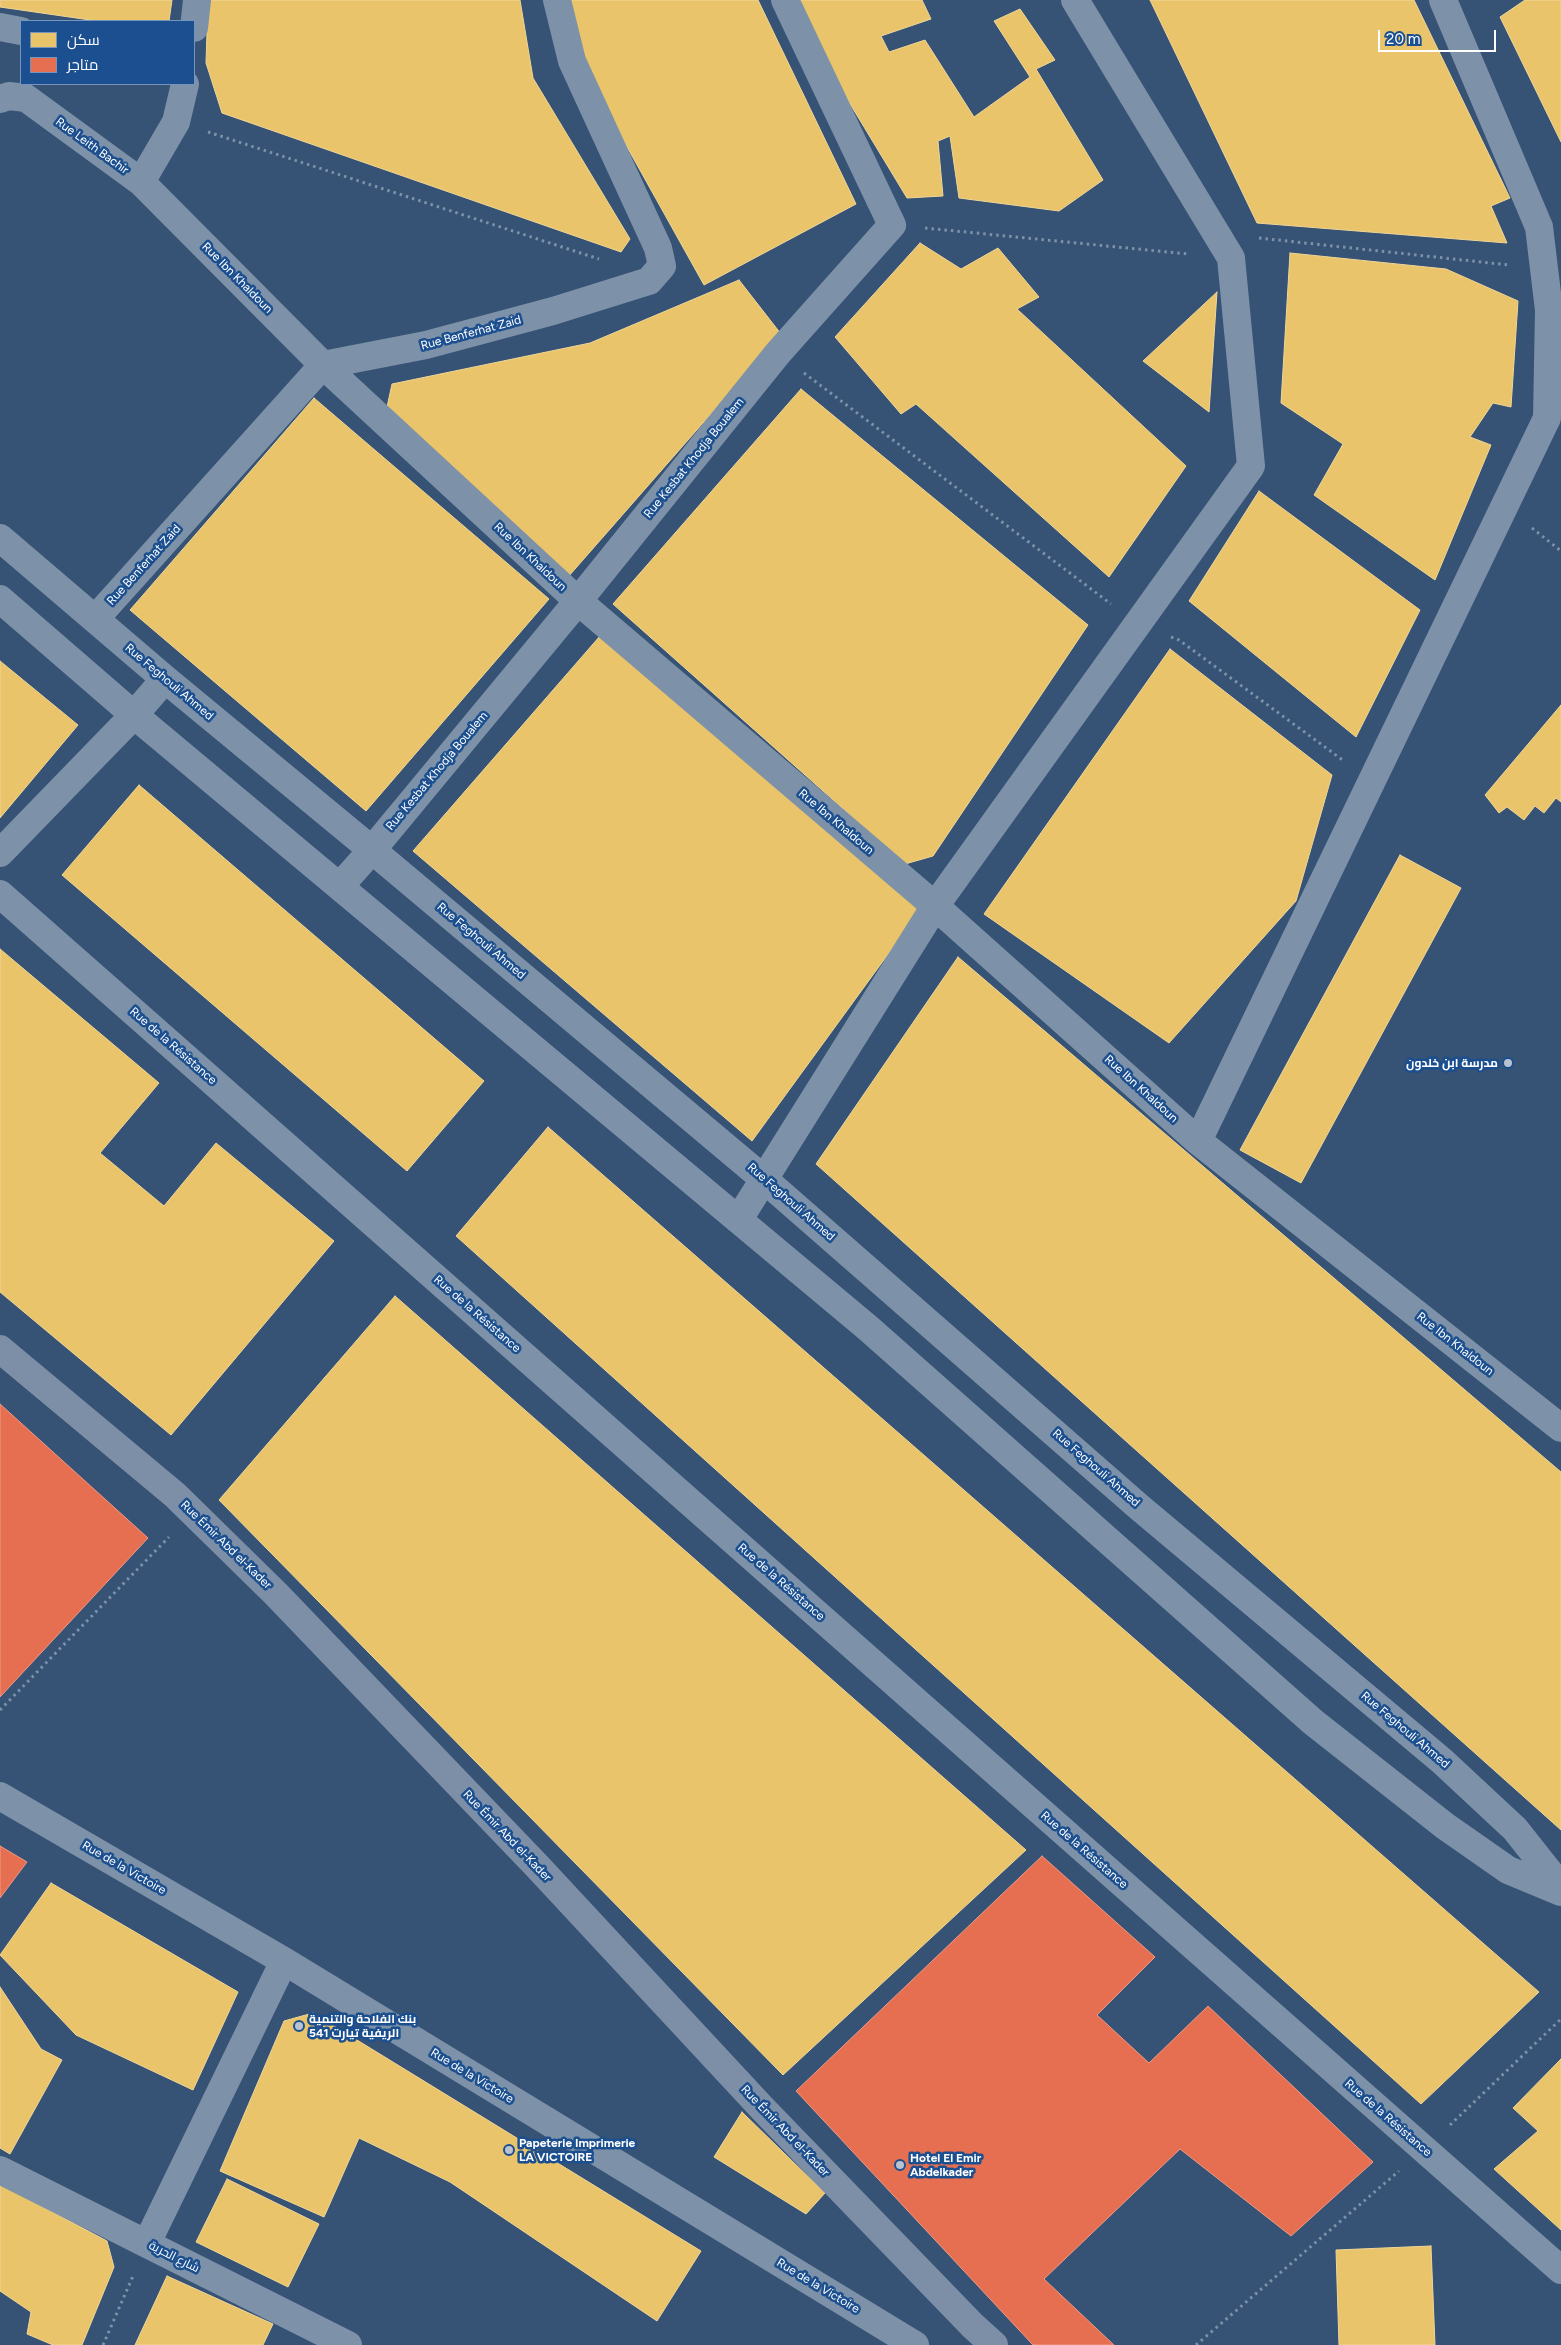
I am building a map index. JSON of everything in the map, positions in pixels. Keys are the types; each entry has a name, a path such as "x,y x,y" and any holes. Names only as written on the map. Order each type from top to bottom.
{"main road":[{"name":"Rue Émir Abd el-Kader","path":"0,1349 193,1512 289,1608 537,1866 776,2122 973,2326 994,2345"}],"street":[{"path":"195,20 197,0"},
{"name":"Rue Benferhat Zaid","path":"95,619 323,365 426,345 553,311 649,281 662,266 658,248 572,61 557,0"},
{"path":"785,0 892,224"},
{"path":"739,1220 935,906 1251,466 1231,258 1075,0"},
{"path":"1198,1140 1547,418 1549,310 1539,227 1443,0"},
{"path":"0,27 20,31"},
{"name":"Rue Leith Bachir","path":"0,100 9,96 26,98 141,182 176,122 185,85"},
{"name":"Rue Ibn Khaldoun","path":"141,182 323,365 578,601 935,906 1198,1140 1561,1428"},
{"name":"Rue Kesbat Khodja Boualem","path":"340,886 578,601 778,353 892,224"},
{"name":"Rue Feghouli Ahmed","path":"0,538 165,680 372,850 765,1180 1139,1507 1442,1761 1515,1828 1561,1887"},
{"path":"0,599 134,715 875,1335 1313,1722 1445,1826 1500,1865 1561,1892"},
{"path":"0,853 134,715 165,680"},
{"name":"Rue de la Résistance","path":"0,894 1561,2270"},
{"name":"Rue de la Victoire","path":"0,1796 284,1962 915,2345"},
{"path":"147,2244 284,1962"},
{"name":"شارع الحرية","path":"0,2170 348,2345"}],"path":[{"path":"176,122 598,259"},
{"path":"892,224 1231,258 1258,238 1544,268"},
{"path":"778,353 1138,624 1179,640 1371,781"},
{"path":"0,1710 193,1512"},
{"path":"1196,2345 1424,2150 1561,2019"},
{"path":"102,2345 147,2244"}],"building: سكن":[{"path":"0,0 172,0 169,20 90,20 0,7"},
{"path":"208,0 520,0 533,78 630,239 621,252 222,113 206,63"},
{"path":"566,0 758,0 856,204 704,285 578,59"},
{"path":"797,0 922,0 931,19 881,36 889,52 925,40 974,117 1030,77 994,21 1020,9 1055,60 1036,69 1103,180 1059,211 959,198 950,136 938,141 943,196 907,198 821,56"},
{"path":"1150,0 1414,0 1510,198 1491,206 1507,243 1257,223"},
{"path":"1525,0 1561,0 1561,142 1500,17"},
{"path":"920,243 961,269 998,248 1039,297 1017,309 1186,466 1109,577 916,404 901,414 835,337"},
{"path":"1290,253 1446,269 1518,301 1511,407 1493,403 1470,437 1491,445 1435,580 1314,495 1343,444 1281,403"},
{"path":"739,280 781,334 568,577 387,407 392,384 590,343"},
{"path":"1217,292 1209,412 1143,361"},
{"path":"801,389 1088,625 933,856 905,864 613,604"},
{"path":"314,398 549,599 366,811 130,610"},
{"path":"1259,491 1420,610 1356,737 1189,601"},
{"path":"600,636 921,909 752,1141 413,851"},
{"path":"1170,649 1332,775 1296,901 1169,1043 984,914"},
{"path":"0,661 78,725 0,818"},
{"path":"1561,705 1561,802 1556,798 1544,813 1535,806 1524,820 1507,807 1499,813 1485,795"},
{"path":"139,785 484,1081 407,1171 62,875"},
{"path":"1400,855 1461,888 1301,1183 1240,1150"},
{"path":"0,949 159,1083 100,1153 164,1206 216,1143 334,1241 171,1435 0,1292"},
{"path":"958,957 1561,1472 1561,1830 816,1164"},
{"path":"548,1127 1539,1992 1421,2104 456,1236"},
{"path":"395,1296 1026,1850 783,2075 219,1500"},
{"path":"51,1883 238,1992 193,2090 76,2035 0,1955"},
{"path":"0,1987 41,2049 62,2060 10,2154 0,2148"},
{"path":"313,2013 701,2251 657,2321 450,2182 359,2138 324,2217 220,2171 284,2021"},
{"path":"1561,2059 1561,2230 1494,2169 1538,2131 1513,2108"},
{"path":"742,2112 825,2193 806,2214 714,2157"},
{"path":"227,2179 319,2224 288,2287 196,2242"},
{"path":"0,2184 107,2241 114,2267 82,2345 53,2345 27,2334 31,2312 0,2291"},
{"path":"1431,2246 1435,2345 1339,2345 1336,2250"},
{"path":"167,2276 273,2324 263,2345 135,2345"}],"building: متاجر":[{"path":"0,1404 148,1538 0,1697"},
{"path":"0,1846 27,1862 0,1898"},
{"path":"1042,1856 1155,1957 1097,2015 1149,2063 1208,2006 1373,2162 1291,2236 1180,2149 1044,2279 1114,2345 1033,2345 796,2091"}],"place":[{"name":"مدرسة ابن خلدون","path":"1508,1063"},
{"name":"بنك الفلاحة والتنمية الريفية تيارت 541","path":"299,2026"},
{"name":"Papeterie Imprimerie LA VICTOIRE","path":"509,2150"},
{"name":"Hotel El Emir Abdelkader","path":"900,2165"}]}
